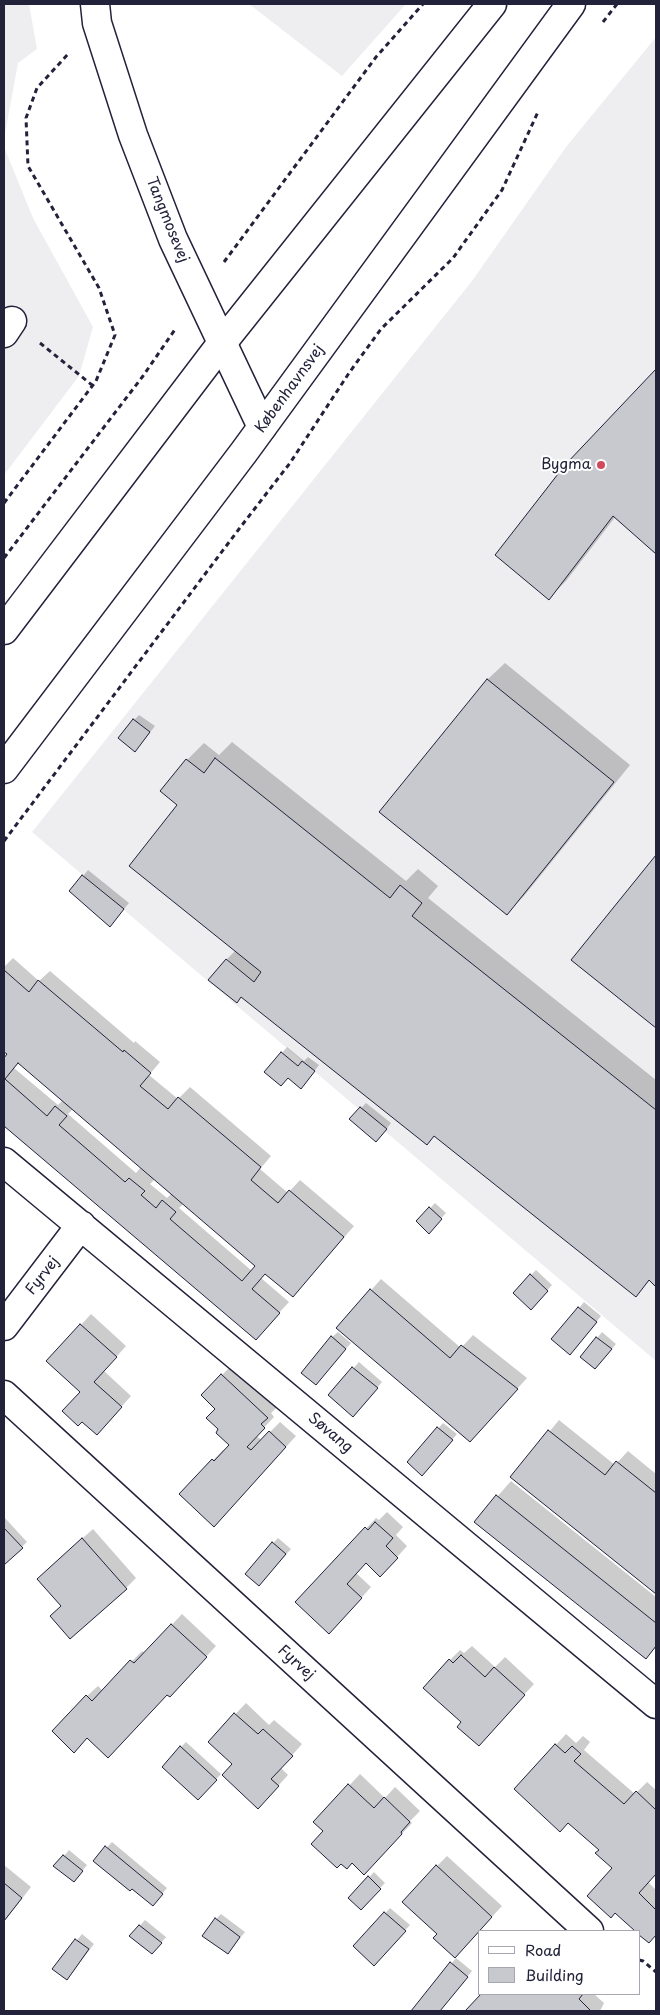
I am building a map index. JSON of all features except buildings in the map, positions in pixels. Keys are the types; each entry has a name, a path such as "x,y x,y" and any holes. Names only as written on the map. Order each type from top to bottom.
{"street":[{"path":"4,630 222,343 492,4"},
{"name":"Københavnsvej","path":"4,769 262,427 570,4"},
{"name":"Tangmosevej","path":"96,14 133,135 173,239 262,427"},
{"name":"Søvang","path":"4,1162 656,1704"},
{"name":"Fyrvej","path":"4,1326 81,1225"},
{"name":"Fyrvej","path":"4,1395 588,1930"}],"path":[{"path":"599,27 618,4"},
{"path":"4,503 92,385 115,336 99,288 28,166 26,118 38,88 96,14"},
{"path":"4,841 290,463 349,373 381,329 453,258 502,190 541,106"},
{"path":"8,327 92,385"},
{"path":"640,1960 656,1972"}],"shaded area":[{"path":"4,4 29,4 37,49 18,63 4,139"},
{"path":"249,4 406,4 342,76"},
{"path":"656,37 656,1361 32,832 472,281 566,147"},
{"path":"4,147 33,218 93,327 79,376 4,475"}],"place":[{"name":"Bygma","path":"601,465"}]}
